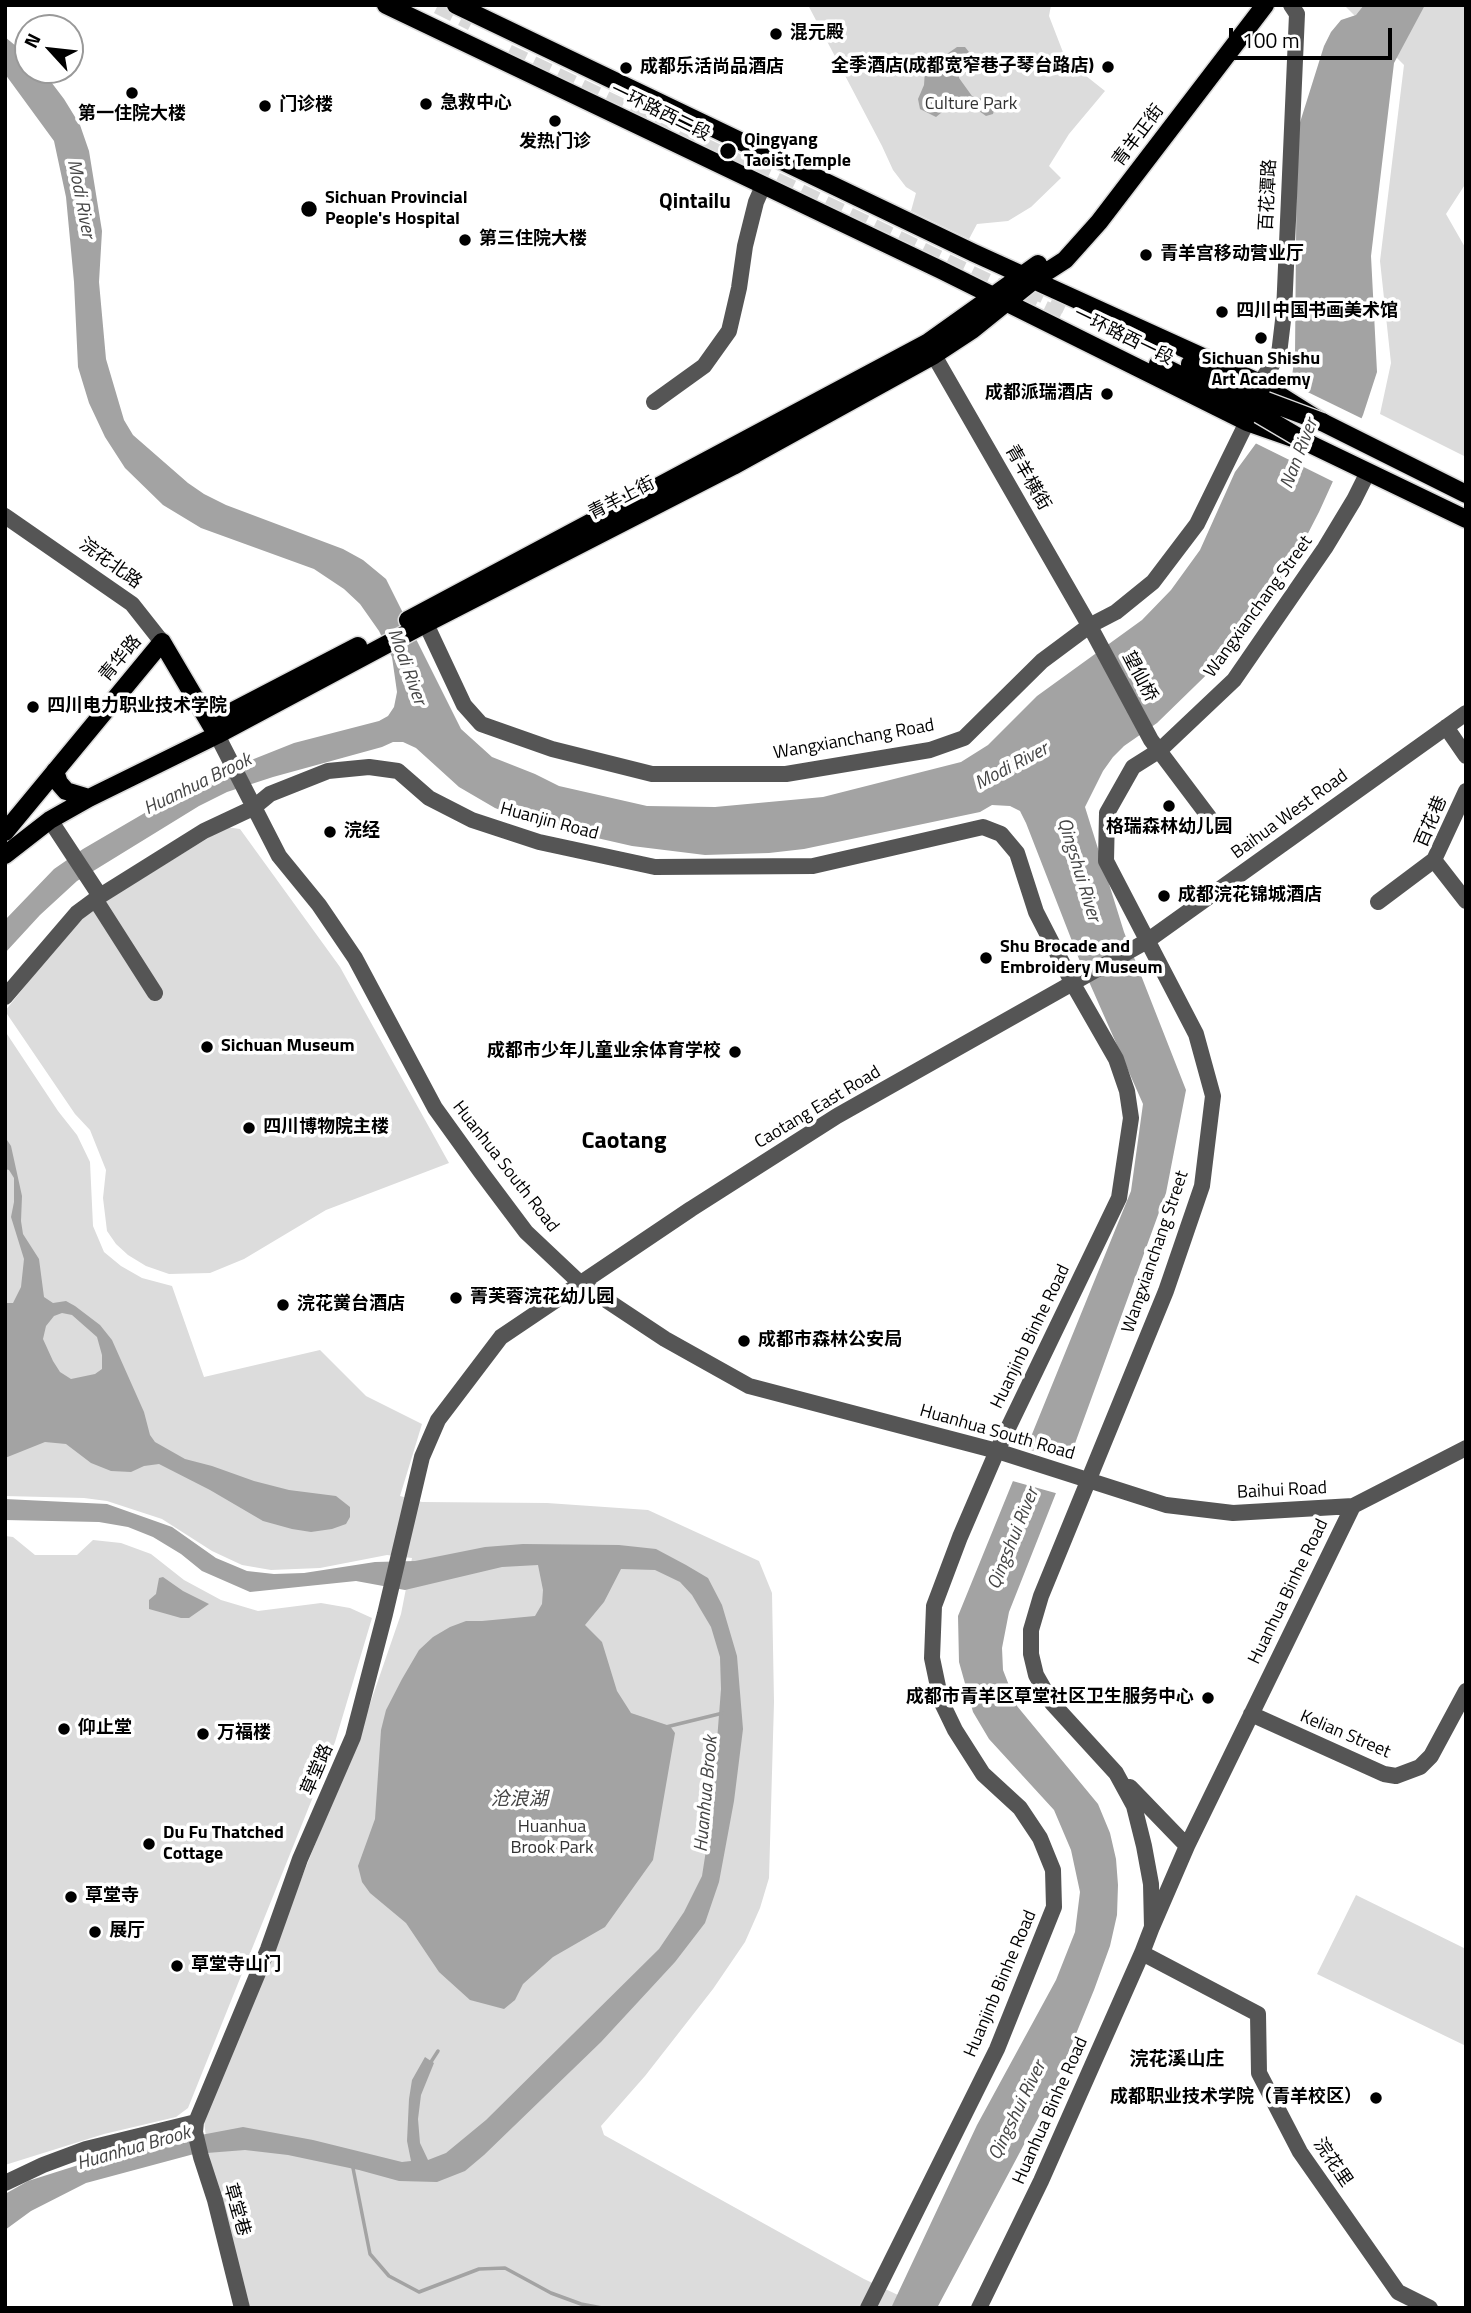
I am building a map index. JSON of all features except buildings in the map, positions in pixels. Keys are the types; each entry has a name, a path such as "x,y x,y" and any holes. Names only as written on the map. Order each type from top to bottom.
{"main road":[{"name":"一环路西二段","path":"386,5 1000,299"},
{"name":"一环路西二段","path":"456,5 1028,277"},
{"name":"青羊正街","path":"1028,277 1093,213 1255,5"},
{"name":"青羊正街","path":"1028,277 1065,260 1099,222 1265,5"},
{"name":"青羊上街","path":"213,729 420,623 930,349 1028,277"},
{"name":"一环路西一段","path":"1028,277 1260,406"},
{"name":"一环路西一段","path":"1000,299 1260,406"},
{"path":"1063,311 1260,406 1321,422 1466,494"},
{"path":"1260,406 1310,444 1466,519"},
{"name":"浣花北路","path":"162,642 213,729"},
{"name":"青华路","path":"5,832 162,642"},
{"path":"5,856 50,820 213,729"},
{"path":"55,771 59,783 66,791 89,798"}],"street":[{"name":"百花潭路","path":"1260,406 1279,354 1284,312 1297,15 1291,5"},
{"path":"654,402 704,366 729,331 753,213 763,186"},
{"name":"青羊横街","path":"930,349 1091,629"},
{"name":"Wangxianchang Road","path":"420,623 464,705 481,724 552,749 652,774 786,774 930,750 964,738 1042,661 1116,612 1153,582 1197,524 1260,406"},
{"name":"Wangxianchang Street","path":"1091,1479 1167,1291 1202,1186 1213,1096 1196,1034 1142,944 1106,861 1107,813 1133,767 1234,680 1325,548 1368,472"},
{"name":"浣花北路","path":"5,516 131,604 162,642"},
{"name":"望仙桥","path":"1091,629 1156,745 1209,817"},
{"name":"Baihua West Road","path":"1078,981 1142,944 1466,713"},
{"path":"1446,727 1466,756"},
{"name":"Huanhua South Road","path":"213,729 229,755 279,856 319,905 355,958 435,1108 526,1232 579,1282 666,1339 750,1386 1091,1479"},
{"name":"Huanjin Road","path":"5,996 77,913 97,898 204,831 253,808 270,794 328,771 369,767 398,771 429,798 471,820 539,842 655,867 813,866 983,827 1001,834 1017,853 1036,912 1078,981"},
{"name":"百花巷","path":"1466,791 1434,860 1466,901"},
{"path":"50,820 155,993"},
{"path":"1378,902 1434,860"},
{"name":"Caotang East Road","path":"579,1282 837,1116 1078,981"},
{"name":"Huanjinb Binhe Road","path":"868,2308 997,2049 1054,1907 1053,1870 1040,1838 1020,1808 983,1774 955,1730 941,1701 932,1658 934,1606 960,1537 1005,1454 1119,1198 1131,1118 1127,1091 1116,1059 1078,981"},
{"name":"草堂路","path":"196,2127 268,1949 300,1859 353,1737 422,1457 438,1420 501,1337 579,1282"},
{"name":"Baihui Road","path":"1091,1479 1166,1505 1233,1513 1353,1506 1466,1448"},
{"name":"Huanhua Binhe Road","path":"1091,1479 1041,1596 1031,1630 1031,1654 1036,1675 1052,1703 1187,1846"},
{"name":"Huanhua Binhe Road","path":"979,2308 1041,2181 1187,1846 1353,1506"},
{"name":"Kelian Street","path":"1251,1714 1384,1774 1396,1776 1420,1767 1432,1756 1466,1690"},
{"name":"Huanhua Binhe Road","path":"1116,1773 1134,1805 1144,1846 1151,1884 1152,1927"},
{"name":"浣花里","path":"1142,1953 1258,2014 1259,2073 1300,2152 1398,2292 1430,2308"},
{"path":"5,2183 86,2149 196,2127"},
{"name":"草堂巷","path":"196,2127 201,2157 215,2200 242,2308"}],"green space":[{"name":"Culture Park","path":"808,5 1051,5 1049,16 1066,60 1105,91 1069,134 1049,166 1061,178 1031,207 1008,221 977,224 969,239 911,211 916,193 906,187 893,170"},
{"path":"1344,5 1466,5 1466,183 1446,214 1466,249 1466,457 1380,414 1391,363 1380,261 1404,65"},
{"name":"Sichuan Museum","path":"226,827 240,829 340,967 449,1163 326,1210 244,1259 210,1273 169,1274 146,1266 128,1255 107,1231 103,1198 106,1170 90,1130 75,1114 5,1011 81,916"},
{"name":"Huanhua Brook Park","path":"5,1031 77,1135 90,1162 93,1226 104,1252 142,1278 172,1286 204,1377 320,1350 366,1396 422,1424 400,1496 422,1502 547,1503 648,1510 759,1561 772,1593 774,1702 769,1878 760,1908 745,1942 713,1989 645,2076 601,2126 604,2135 864,2279 898,2295 891,2308 250,2308 208,2153 204,2121 361,1730 401,1614 412,1558 387,1555 320,1568 271,1570 242,1565 212,1551 162,1519 107,1501 5,1496"},
{"name":"Du Fu Thatched Cottage","path":"5,1536 13,1537 35,1555 77,1555 93,1540 121,1543 151,1554 184,1580 221,1600 258,1611 321,1603 350,1608 372,1618 335,1742 188,2108 176,2117 104,2134 5,2165"},
{"path":"1356,1895 1466,1949 1466,2046 1317,1974"}],"water":[{"path":"1364,5 1425,5 1394,63 1371,256 1377,372 1363,415 1319,512 1286,576 1251,626 1233,649 1157,723 1113,757 1085,807 1124,932 1186,1090 1166,1193 1069,1460 1009,1612 1002,1648 1003,1670 1017,1706 1098,1804 1110,1833 1116,1859 1117,1915 1110,1946 1094,1990 1053,2090 937,2308 891,2308 977,2125 1056,1980 1075,1932 1080,1892 1071,1850 1054,1810 989,1739 973,1712 959,1662 958,1616 1131,1191 1143,1104 1079,959 1026,823 1020,811 1010,806 992,805 980,812 804,849 705,855 632,846 540,825 495,808 459,787 416,748 403,742 393,742 227,792 199,806 77,881 40,915 5,953 5,920 54,869 83,849 201,780 294,743 379,721 388,716 394,707 397,692 392,657 379,631 360,604 344,589 314,569 201,528 163,505 125,468 105,437 89,403 78,367 66,197 54,141 5,74 5,37 14,44 14,84 53,84 80,125 89,151 102,231 99,282 106,359 124,420 133,435 204,494 226,505 343,549 363,560 386,579 461,729 492,757 559,786 647,806 715,807 823,797 961,762 988,745 1037,696 1142,620 1171,590 1200,550 1235,472 1257,442 1292,376 1295,354 1297,132 1324,46 1331,32 1341,20 1356,15"},
{"path":"957,47 965,47 969,52 959,66 959,78 972,96 993,102 993,114 986,116 963,106 947,108 936,117 920,109 918,99 924,85 925,71 936,57"},
{"path":"5,1137 11,1146 22,1196 23,1234 39,1259 44,1297 53,1303 66,1301 75,1306 100,1325 112,1340 155,1442 185,1459 254,1481 289,1490 336,1496 350,1507 350,1517 346,1524 311,1532 263,1521 159,1464 144,1466 131,1472 111,1471 91,1463 66,1444 45,1442 5,1458 5,1303 13,1303 21,1287 24,1259 11,1217 14,1178 9,1170 5,1169","holes":["62,1313 72,1315 97,1337 102,1355 102,1369 95,1374 71,1379 60,1372 43,1339 46,1326 54,1316"]},
{"name":"沧浪湖","path":"5,1499 107,1504 172,1527 216,1558 247,1571 304,1573 375,1562 415,1561 485,1547 523,1544 619,1545 656,1549 708,1578 722,1605 737,1656 743,1729 734,1801 719,1882 705,1923 675,1962 601,2042 465,2171 437,2182 399,2181 288,2155 245,2150 194,2154 86,2183 31,2211 5,2230 5,2194 28,2181 132,2148 243,2127 313,2140 402,2162 411,2161 407,2141 409,2099 412,2080 425,2057 434,2063 421,2095 418,2119 420,2143 428,2160 446,2153 486,2120 659,1949 684,1912 702,1876 711,1818 721,1689 720,1657 711,1627 692,1595 680,1582 655,1570 621,1569 604,1602 585,1625 602,1642 617,1691 631,1713 670,1726 675,1733 653,1860 605,1927 553,1957 523,1984 515,2000 504,2009 470,2000 439,1972 406,1923 370,1893 362,1882 358,1866 375,1819 381,1730 386,1710 419,1650 433,1637 466,1621 535,1616 542,1604 543,1590 538,1565 502,1567 405,1590 356,1581 250,1592 202,1571 153,1537 128,1527 99,1522 5,1520"},
{"path":"163,1577 209,1604 189,1618 149,1609 149,1600 156,1594 159,1578"}],"pier":[{"path":"1285,381 1365,420 1336,483 1253,442"},
{"path":"1022,1448 1072,1460 1059,1494 1009,1480"}],"waterway":[{"path":"666,1727 723,1713"},
{"path":"429,2065 438,2051"},
{"path":"352,2163 370,2254 389,2276 419,2292 479,2269 505,2268 551,2293 602,2308"}],"tunnel":[{"path":"438,5 472,22"},
{"path":"508,53 1060,317"},
{"path":"1028,287 1066,305"}],"place":[{"name":"混元殿","path":"776,34"},
{"name":"全季酒店(成都宽窄巷子琴台路店)","path":"1108,67"},
{"name":"成都乐活尚品酒店","path":"626,68"},
{"name":"第一住院大楼","path":"132,93"},
{"name":"急救中心","path":"426,104"},
{"name":"门诊楼","path":"265,106"},
{"name":"发热门诊","path":"555,121"},
{"name":"Qingyang Taoist Temple","path":"728,151"},
{"name":"Sichuan Provincial People's Hospital","path":"309,209"},
{"name":"第三住院大楼","path":"465,240"},
{"name":"青羊宫移动营业厅","path":"1146,255"},
{"name":"四川中国书画美术馆","path":"1222,312"},
{"name":"Sichuan Shishu Art Academy","path":"1261,338"},
{"name":"成都派瑞酒店","path":"1107,394"},
{"name":"四川电力职业技术学院","path":"33,707"},
{"name":"格瑞森林幼儿园","path":"1169,806"},
{"name":"浣经","path":"330,832"},
{"name":"成都浣花锦城酒店","path":"1164,896"},
{"name":"Shu Brocade and Embroidery Museum","path":"986,958"},
{"name":"Sichuan Museum","path":"207,1047"},
{"name":"成都市少年儿童业余体育学校","path":"735,1052"},
{"name":"四川博物院主楼","path":"249,1128"},
{"name":"菁芙蓉浣花幼儿园","path":"456,1298"},
{"name":"浣花黉台酒店","path":"283,1305"},
{"name":"成都市森林公安局","path":"744,1341"},
{"name":"成都市青羊区草堂社区卫生服务中心","path":"1208,1698"},
{"name":"仰止堂","path":"64,1729"},
{"name":"万福楼","path":"203,1734"},
{"name":"Du Fu Thatched Cottage","path":"149,1844"},
{"name":"草堂寺","path":"71,1897"},
{"name":"展厅","path":"95,1932"},
{"name":"草堂寺山门","path":"177,1966"},
{"name":"成都职业技术学院（青羊校区）","path":"1376,2098"}],"district":[{"name":"Qintailu","path":"695,203"},
{"name":"Caotang","path":"624,1142"},
{"name":"浣花溪山庄","path":"1177,2060"}],"water label":[{"name":"Modi River","path":"80,199"},
{"name":"Nan River","path":"1300,454"},
{"name":"Modi River","path":"406,667"},
{"name":"Modi River","path":"1012,767"},
{"name":"Huanhua Brook","path":"198,785"},
{"name":"Qingshui River","path":"1078,870"},
{"name":"Qingshui River","path":"1014,1539"},
{"name":"Huanhua Brook","path":"707,1794"},
{"name":"Qingshui River","path":"1018,2111"},
{"name":"Huanhua Brook","path":"134,2149"}]}
